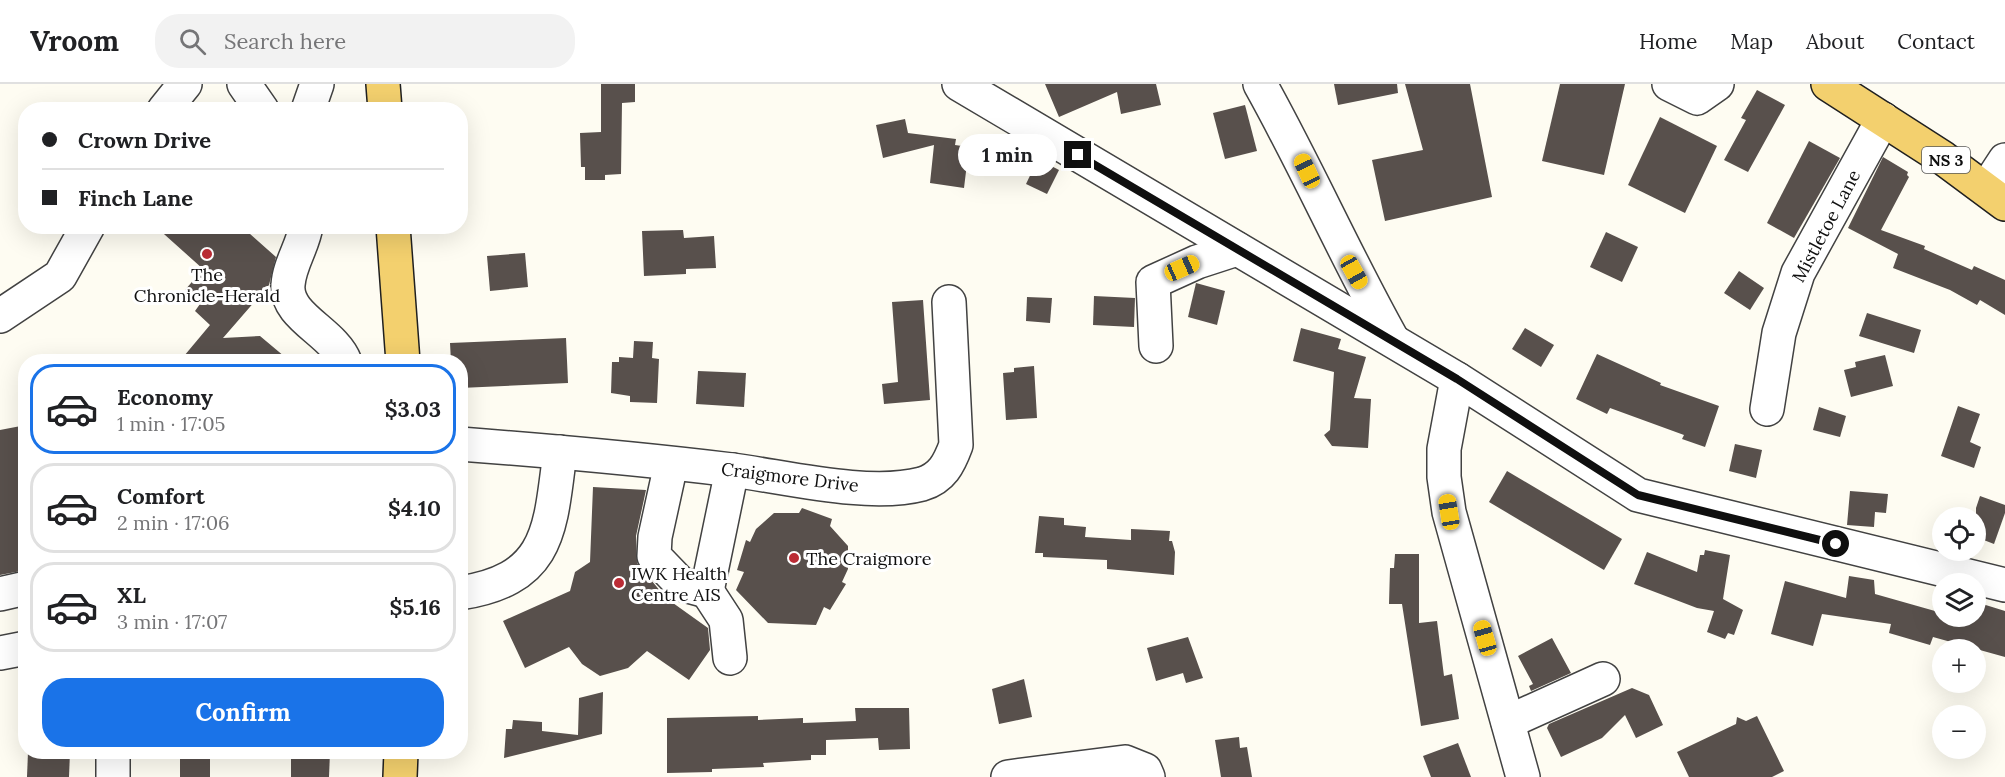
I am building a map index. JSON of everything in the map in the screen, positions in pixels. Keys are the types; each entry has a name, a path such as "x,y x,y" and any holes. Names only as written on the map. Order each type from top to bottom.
{"main road":[{"path":"383,84 384,102"},
{"name":"NS 3","path":"1828,84 1884,119 1996,197"},
{"path":"394,234 402,354"},
{"path":"400,777 401,759"}],"street":[{"path":"170,102 184,84"},
{"path":"244,84 256,102"},
{"path":"311,102 317,84"},
{"path":"959,84 1393,340 1638,495 2005,585"},
{"path":"1260,84 1298,151 1354,272 1393,340"},
{"path":"1669,84 1697,98 1717,84"},
{"name":"Mistletoe Lane","path":"1767,409 1779,333 1798,273 1884,119"},
{"path":"1996,197 2005,160"},
{"path":"0,316 60,276 84,234"},
{"path":"304,234 288,285 290,301 300,313 332,340 342,354"},
{"path":"1156,346 1153,282 1197,262 1237,249"},
{"name":"Craigmore Drive","path":"468,445 732,470 842,486 883,487 922,484 939,477 950,462 956,445 949,302"},
{"path":"1457,379 1444,449 1444,477 1449,512 1523,777"},
{"path":"468,590 500,584 518,574 535,558 544,540 551,517 560,452"},
{"path":"671,464 655,537 654,556 681,584 707,591 726,620 730,658"},
{"path":"707,591 732,470"},
{"path":"0,594 18,590"},
{"path":"0,653 18,650"},
{"path":"1508,722 1603,679"},
{"path":"113,759 113,777"},
{"path":"1008,777 1125,762 1145,770 1148,777"}],"building":[{"path":"601,84 635,84 635,102 622,103 621,174 605,175 605,180 585,180 585,167 581,167 580,133 601,132"},
{"path":"1045,84 1156,84 1161,105 1121,114 1117,92 1059,117"},
{"path":"1334,84 1397,84 1398,93 1338,105"},
{"path":"1405,84 1470,84 1492,197 1385,221 1372,160 1423,150"},
{"path":"1560,84 1625,84 1604,175 1542,161"},
{"path":"1757,90 1785,105 1748,172 1724,160 1746,120 1741,118"},
{"path":"1245,105 1257,151 1225,159 1213,113"},
{"path":"1660,117 1717,146 1685,213 1628,185"},
{"path":"905,119 908,133 956,139 955,145 969,147 964,188 930,183 934,145 883,158 876,125"},
{"path":"1809,141 1840,158 1794,238 1767,223"},
{"path":"1883,157 1908,172 1909,177 1881,230 1925,246 1924,249 1972,270 1974,266 2005,280 2005,315 1980,300 1977,305 1950,290 1893,268 1898,254 1848,228"},
{"path":"1038,159 1059,170 1047,194 1026,184"},
{"path":"683,230 684,238 714,236 716,268 686,269 686,274 644,276 642,231"},
{"path":"1606,232 1638,247 1622,282 1590,267"},
{"path":"164,234 250,234 276,257 269,285 223,338 260,336 281,354 186,354 210,325 195,311 200,304 185,290 203,269"},
{"path":"525,253 528,287 490,291 487,256"},
{"path":"1739,271 1764,288 1750,310 1724,293"},
{"path":"1196,283 1225,291 1217,325 1188,317"},
{"path":"1094,296 1135,298 1134,327 1093,325"},
{"path":"1027,297 1052,298 1050,323 1026,321"},
{"path":"923,300 930,400 884,404 882,384 898,382 892,302"},
{"path":"1867,313 1921,330 1914,353 1859,336"},
{"path":"1301,328 1341,339 1338,349 1366,357 1354,398 1371,399 1368,448 1332,446 1324,435 1330,430 1334,372 1293,361"},
{"path":"1525,328 1554,345 1541,367 1512,349"},
{"path":"566,338 568,383 468,388 468,354 451,354 450,343"},
{"path":"634,341 653,342 652,358 659,359 657,403 630,402 630,396 611,393 612,362 619,362 619,357 633,358"},
{"path":"1597,354 1661,383 1660,385 1719,406 1705,447 1682,439 1684,435 1610,408 1607,414 1576,399"},
{"path":"1885,355 1893,386 1851,397 1844,370 1856,367 1855,362"},
{"path":"1034,366 1037,418 1006,420 1003,373 1014,372 1014,368"},
{"path":"698,371 746,373 744,407 696,404"},
{"path":"1958,406 1980,414 1970,442 1981,447 1974,468 1941,456"},
{"path":"1819,407 1846,416 1840,437 1813,430"},
{"path":"18,427 18,572 0,575 0,430"},
{"path":"1735,444 1762,450 1756,478 1729,471"},
{"path":"1507,471 1622,539 1604,570 1489,502"},
{"name":"IWK Health Centre AIS","path":"593,487 646,490 636,536 637,563 666,598 708,628 710,650 689,680 647,651 628,668 600,676 582,664 569,647 525,668 503,621 570,591 575,572 590,562"},
{"path":"1850,491 1888,494 1886,513 1875,512 1874,527 1847,525"},
{"path":"1980,496 2005,505 2005,513 1994,544 1986,541 1986,507 1976,507"},
{"name":"The Craigmore","path":"802,508 832,519 830,526 848,546 848,569 842,582 846,584 830,610 824,607 816,625 768,623 736,590 744,572 737,570 746,540 750,542 756,529 774,513 799,513"},
{"path":"1039,516 1064,518 1064,525 1086,527 1085,537 1131,540 1131,529 1170,531 1169,541 1172,541 1175,552 1174,575 1107,569 1107,560 1043,557 1043,553 1035,553"},
{"path":"1705,550 1730,555 1723,599 1743,610 1734,635 1728,633 1725,639 1707,632 1714,611 1697,608 1634,584 1647,552 1697,572 1700,555 1704,555"},
{"path":"1395,554 1419,554 1419,623 1437,621 1444,676 1452,674 1459,719 1421,726 1402,604 1389,604 1390,568 1394,568"},
{"path":"1849,576 1874,580 1875,594 1932,610 1932,627 1986,627 1986,605 2005,611 2005,657 1986,652 1986,639 1933,637 1930,645 1889,633 1891,624 1822,614 1813,646 1771,634 1785,581 1846,598"},
{"path":"1188,637 1203,678 1186,683 1183,673 1156,681 1147,648"},
{"path":"1552,638 1571,673 1531,691 1529,686 1533,684 1518,656"},
{"path":"1024,679 1032,717 999,724 992,689"},
{"path":"1632,688 1649,695 1663,725 1636,738 1625,715 1602,738 1561,757 1547,728 1549,724"},
{"path":"603,692 602,734 504,758 506,729 512,729 513,720 542,722 542,731 578,735 579,698"},
{"path":"855,708 909,708 910,749 879,750 878,738 826,740 826,755 811,755 811,760 763,763 764,767 712,769 712,772 667,773 667,718 758,716 758,720 803,718 803,723 856,721"},
{"path":"1757,716 1784,771 1772,777 1689,777 1677,752 1736,724 1737,717 1746,721"},
{"path":"1239,737 1240,748 1247,747 1252,777 1221,777 1215,740"},
{"path":"1458,743 1471,777 1431,777 1423,756"},
{"path":"28,759 70,759 69,777 27,777"},
{"path":"180,759 210,759 210,777 180,777"},
{"path":"291,759 330,759 329,777 291,777"}],"place":[{"name":"The Chronicle-Herald","path":"207,254"},
{"name":"The Craigmore","path":"794,558"},
{"name":"IWK Health Centre AIS","path":"619,583"}],"route":[{"path":"1078,155 1393,340 1638,495 1836,544"}]}
